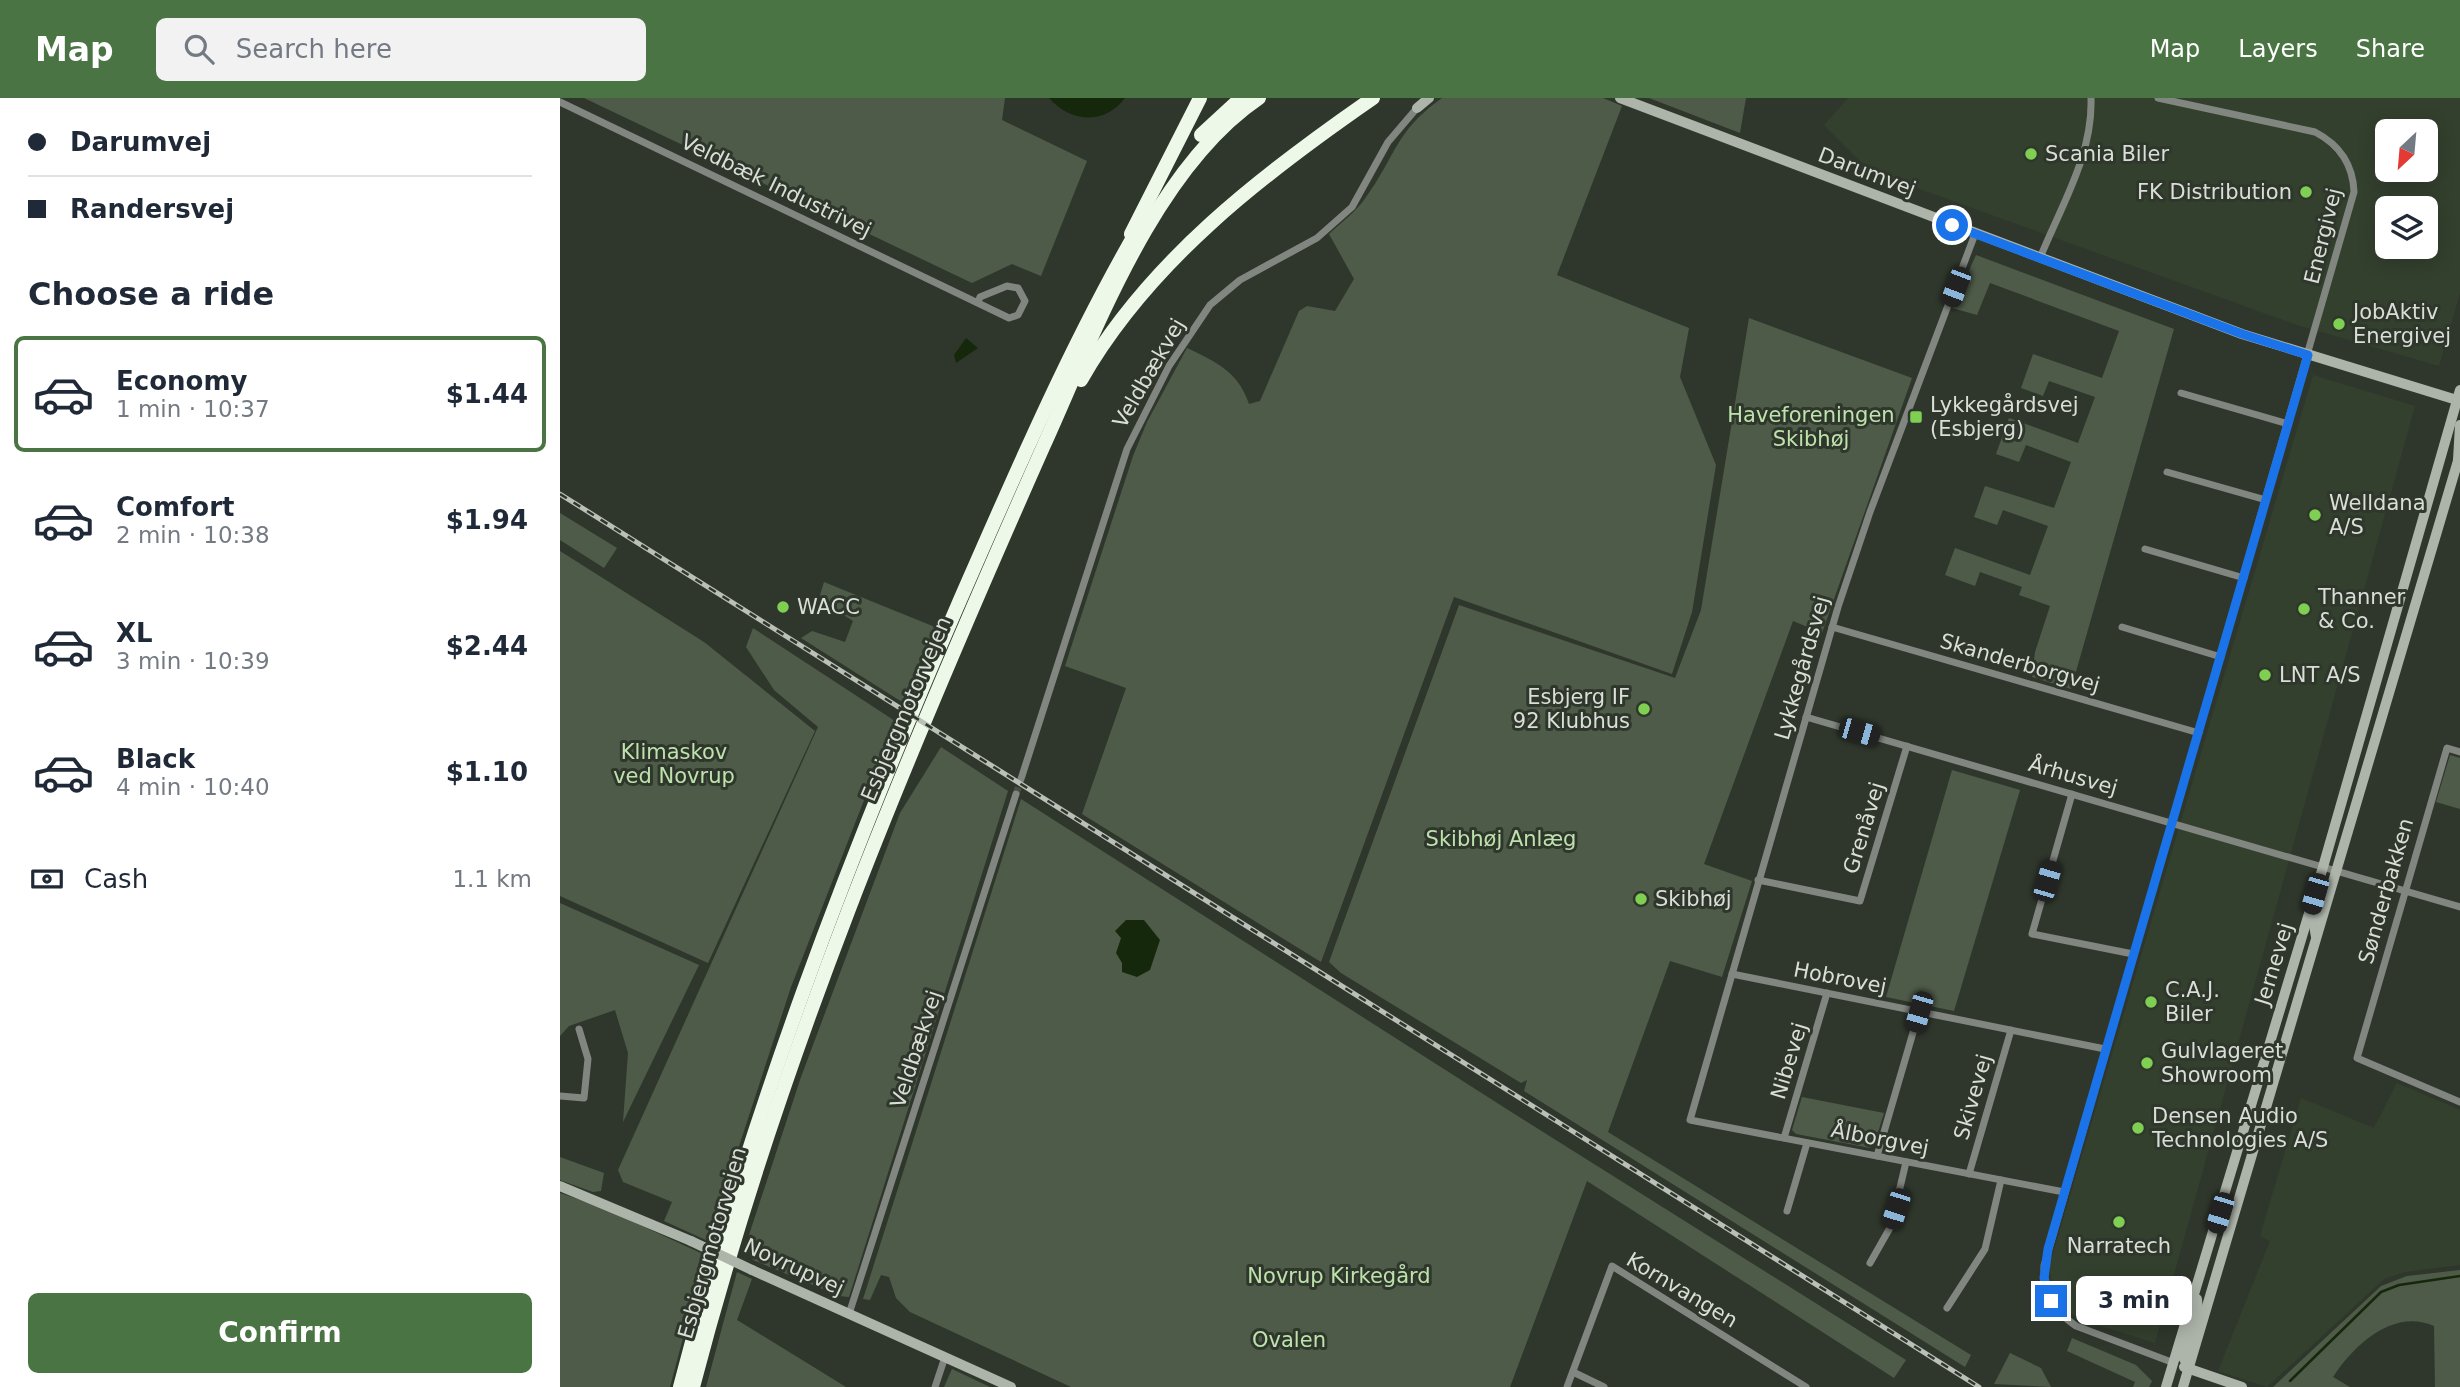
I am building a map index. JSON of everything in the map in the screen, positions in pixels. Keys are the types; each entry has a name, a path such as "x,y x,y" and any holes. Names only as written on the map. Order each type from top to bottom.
{"highway":[{"path":"1114,270 1200,98"},
{"name":"Esbjergmotorvejen","path":"680,1387 710,1271 749,1144 850,864 991,530 1114,270 1195,141 1241,98"},
{"name":"Esbjergmotorvejen","path":"693,1387 719,1287 787,1072 863,869 953,648 1125,273 1177,181 1204,146 1238,113 1259,98"},
{"path":"1044,446 1098,352 1153,282 1251,191 1373,98"}],"main road":[{"path":"1417,108 1429,98"},
{"name":"Darumvej","path":"1620,98 2234,331 2459,399"},
{"name":"Jernevej","path":"2183,1387 2317,943 2314,925 2330,876 2341,804 2459,399"},
{"name":"Jernevej","path":"2166,1387 2459,457 2460,425"},
{"name":"Novrupvej","path":"560,1186 691,1241 1011,1387"},
{"path":"2190,1369 2184,1359 2198,1313 2196,1292"},
{"path":"2175,1364 2242,1387"},
{"path":"2175,1364 2180,1376 2176,1387"}],"street":[{"path":"2040,258 2083,158 2092,123 2091,98"},
{"name":"Energivej","path":"2158,98 2315,132 2333,143 2347,160 2354,181 2353,204 2044,1266 2051,1301 2076,1326 2175,1364"},
{"name":"Veldbæk Industrivej","path":"560,102 978,302 1013,318 1020,313 1025,301 1018,288 1007,286 980,297 978,302"},
{"name":"Veldbækvej","path":"1020,779 1127,449 1169,366 1210,305 1240,280 1317,238 1352,207 1388,142 1417,108"},
{"name":"Lykkegårdsvej","path":"1690,1120 1832,627 1866,523 1975,234"},
{"path":"2181,393 2288,424"},
{"path":"2167,472 2266,500"},
{"path":"2145,549 2244,578"},
{"path":"2122,626 2221,657"},
{"name":"Skanderborgvej","path":"1832,627 2199,733"},
{"name":"Århusvej","path":"1806,717 2460,907"},
{"name":"Grenåvej","path":"1758,880 1860,901 1906,746"},
{"name":"Sønderbakken","path":"2460,752 2447,748 2357,1058 2460,1102"},
{"name":"Veldbækvej","path":"849,1314 1016,794"},
{"path":"2072,794 2032,933 2133,954"},
{"name":"Hobrovej","path":"1732,974 2105,1049"},
{"name":"Nibevej","path":"1784,1138 1827,993"},
{"path":"1877,1156 1919,1012"},
{"path":"560,1096 584,1098 588,1059 579,1029"},
{"name":"Skivevej","path":"1969,1174 2011,1030"},
{"name":"Ålborgvej","path":"1690,1120 2064,1192"},
{"path":"1787,1211 1807,1143"},
{"path":"1870,1263 1891,1226 1906,1162"},
{"path":"1947,1308 1985,1249 2001,1180"},
{"name":"Kornvangen","path":"1567,1387 1612,1266 1806,1387"},
{"path":"936,1387 946,1357"},
{"path":"1573,1372 1604,1387"}],"shaded area":[{"path":"1049,98 1125,98 1107,113 1087,118 1067,112"},
{"path":"1848,98 2460,98 2460,293 2439,366 2294,324 1870,171 1824,125"},
{"path":"966,338 978,348 956,363 954,355"},
{"path":"2313,375 2415,406 2155,1343 2081,1320 2063,1308 2055,1296 2049,1267"},
{"path":"1126,920 1144,920 1160,940 1150,970 1137,977 1122,972 1122,963 1116,953 1121,938 1115,931"},
{"path":"2397,1083 2460,1110 2460,1265 2405,1272 2384,1279 2267,1387 2218,1371 2270,1241 2260,1236 2301,1098 2374,1128"}],"green space":[{"path":"584,98 1005,98 1002,120 1087,161 1041,276 1012,264 972,283"},
{"path":"1442,98 1603,98 1622,106 1557,275 1689,328 1680,377 1716,465 1692,612 1672,674 1454,597 1321,962 1082,814 1126,688 1065,666 1133,456 1147,422 1187,348 1232,375 1249,404 1260,401 1299,311 1307,306 1335,311 1354,279 1329,234 1364,200 1414,122"},
{"path":"1649,98 1746,98 1740,133"},
{"path":"1976,255 2174,329 2071,689 2032,677 2035,652 2050,606 2019,595 2022,587 1980,572 1975,586 1945,575 1955,548 2030,575 2048,526 2003,510 1997,525 1974,517 1985,486 2054,508 2071,462 2026,445 2019,462 1996,454 2009,418 2078,443 2095,397 2049,381 2043,396 2021,388 2033,354 2102,378 2119,331 1990,283 1977,315 1952,308"},
{"path":"1749,318 1912,378 1822,633 1793,621 1704,864 1752,881 1722,977 1670,961 1608,1132 1971,1355 1965,1367 1524,1091 1527,1080 1521,1083 1341,973 1329,962 1459,605 1675,678 1701,610"},
{"path":"560,513 617,548 604,568 560,540"},
{"name":"Klimaskov ved Novrup","path":"560,551 704,642 815,731 708,963 560,896"},
{"path":"824,582 935,627 902,702 801,638 812,631 845,642 853,621 826,604 820,595"},
{"path":"753,628 895,721 791,987 708,1241 664,1221 672,1202 623,1182 618,1170 818,727 774,690 746,647"},
{"path":"941,747 1008,791 849,1297 839,1296 753,1260 745,1247 801,1077 900,813"},
{"path":"2450,755 2460,758 2460,809 2436,802"},
{"path":"1952,770 2020,790 1954,1011 1886,997"},
{"path":"1021,799 1906,1360 1894,1378 1587,1181 1510,1387 1071,1387 910,1312 896,1298 889,1277 881,1275 870,1300 863,1299"},
{"path":"560,903 699,965 623,1122 628,1053 615,1010 569,1026 560,1036"},
{"path":"1802,1097 1884,1113 1874,1145 1870,1148 1796,1134 1792,1130"},
{"path":"560,1157 604,1173 601,1191 593,1192 560,1180"},
{"path":"560,1193 601,1207 705,1255 670,1387 560,1387"},
{"path":"2460,1270 2460,1387 2435,1387 2434,1326 2404,1322 2390,1326 2363,1342 2342,1365 2333,1377 2350,1387 2273,1387 2381,1286 2407,1276"},
{"path":"737,1272 752,1279 737,1320 846,1387 706,1387"},
{"path":"2072,1338 2136,1365 2152,1381 2149,1387 2133,1387 2135,1382 2067,1351"},
{"path":"2010,1353 2041,1368 2051,1387 1994,1384"},
{"path":"952,1369 990,1387 944,1387"}],"waterway":[{"path":"2290,1381 2381,1292 2399,1285 2460,1276"}],"tunnel":[{"path":"1016,794 1021,779"}],"railway":[{"path":"560,494 1979,1387"}],"place":[{"name":"Scania Biler","path":"2031,154"},
{"name":"FK Distribution","path":"2306,192"},
{"name":"JobAktiv Energivej","path":"2339,324"},
{"name":"Lykkegårdsvej (Esbjerg)","path":"1916,417"},
{"name":"Welldana A/S","path":"2315,515"},
{"name":"WACC","path":"783,607"},
{"name":"Thanner & Co.","path":"2304,609"},
{"name":"LNT A/S","path":"2265,675"},
{"name":"Esbjerg IF 92 Klubhus","path":"1644,709"},
{"name":"Skibhøj","path":"1641,899"},
{"name":"C.A.J. Biler","path":"2151,1002"},
{"name":"Gulvlageret Showroom","path":"2147,1063"},
{"name":"Densen Audio Technologies A/S","path":"2138,1128"},
{"name":"Narratech","path":"2119,1222"}],"route":[{"path":"1952,225 2242,334 2308,355 2048,1249 2044,1278 2051,1301"}],"park label":[{"name":"Haveforeningen Skibhøj","path":"1811,427"},
{"name":"Skibhøj Anlæg","path":"1501,839"},
{"name":"Novrup Kirkegård","path":"1339,1276"},
{"name":"Ovalen","path":"1289,1340"}]}
